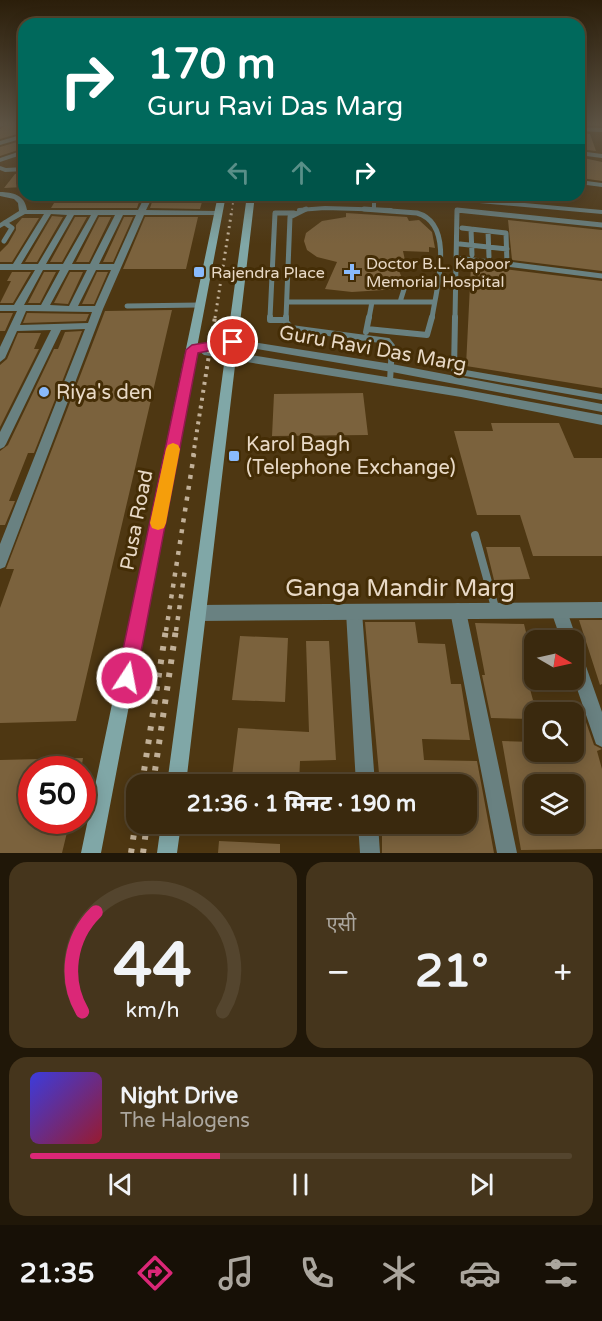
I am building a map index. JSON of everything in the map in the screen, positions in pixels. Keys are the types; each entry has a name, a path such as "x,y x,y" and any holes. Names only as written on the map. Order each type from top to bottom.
{"main road":[{"name":"Pusa Road","path":"91,853 220,201"},
{"path":"177,774 250,201"},
{"path":"167,853 170,834"}],"street":[{"path":"18,169 2,169 0,177 18,177"},
{"path":"585,183 602,185"},
{"path":"0,194 18,196"},
{"path":"13,196 18,198"},
{"path":"21,201 23,212"},
{"path":"16,266 47,212 48,201"},
{"path":"2,552 98,309 146,201"},
{"path":"483,201 602,210"},
{"path":"507,201 602,210"},
{"path":"3,224 23,212 217,213"},
{"path":"0,358 15,328 20,308 72,212"},
{"path":"44,308 96,212"},
{"path":"72,309 120,213"},
{"path":"0,267 117,267"},
{"path":"0,308 98,309"},
{"path":"15,328 92,326"},
{"path":"0,444 58,327"},
{"name":"Guru Ravi Das Marg","path":"232,349 249,358 461,393 602,420"},
{"name":"Guru Ravi Das Marg","path":"192,350 232,349 461,377 602,408"},
{"path":"229,370 249,358"},
{"name":"Ganga Mandir Marg","path":"198,613 602,610"},
{"path":"458,611 507,853"},
{"path":"559,611 566,630"},
{"path":"354,612 365,774"},
{"path":"584,684 602,738"},
{"path":"369,834 370,853"}],"lane":[{"path":"374,201 374,210"},
{"path":"387,201 388,210"},
{"path":"457,201 454,371 461,377 602,397"},
{"path":"286,320 270,320 275,213 294,213 310,208 411,210 425,215 440,238 442,247 428,335 419,336 367,328"},
{"path":"457,210 602,225"},
{"path":"294,213 290,217 286,320 291,328 304,332 388,341 392,346 390,381"},
{"path":"3,224 12,228 4,241"},
{"path":"462,228 506,233 507,264"},
{"path":"471,229 472,255"},
{"path":"488,231 489,257"},
{"path":"460,244 507,249"},
{"path":"456,258 602,276"},
{"path":"400,302 406,283 437,284"},
{"path":"287,302 434,302"},
{"path":"365,337 372,302"},
{"path":"127,306 201,304"},
{"path":"461,377 461,393"},
{"path":"476,535 496,611"}],"building":[{"path":"585,165 602,165 602,181 585,179"},
{"path":"15,174 18,174 18,187 4,188"},
{"path":"139,202 137,208 51,208 54,203"},
{"path":"152,202 202,202 200,209 150,208"},
{"path":"346,213 407,217 409,221 419,220 432,232 435,248 429,247 429,252 403,251 407,270 399,271 403,280 394,282 399,289 352,292 325,289 337,262 317,257 307,250 304,241 306,233 322,221 346,217"},
{"path":"52,216 63,217 37,262 25,262"},
{"path":"75,217 87,217 62,262 50,262"},
{"path":"99,217 111,217 89,262 76,262"},
{"path":"124,217 133,217 113,262 103,262"},
{"path":"145,217 198,217 186,269 123,269"},
{"path":"22,218 39,218 12,262 0,262 0,252 8,244 16,230 16,225"},
{"path":"508,220 602,230 602,271 512,260"},
{"path":"471,265 602,281 602,388 466,366"},
{"path":"12,272 31,272 13,303 0,303 11,281 7,281"},
{"path":"44,272 56,272 40,303 28,303"},
{"path":"70,272 83,272 68,304 54,303"},
{"path":"97,272 108,272 94,304 82,304"},
{"path":"172,310 76,721 0,723 0,608 14,569 6,569 105,311"},
{"path":"0,313 13,313 5,331 0,331"},
{"path":"27,313 89,314 86,321 23,323"},
{"path":"82,331 34,453 28,453 9,501 15,501 5,525 0,525 0,451 8,445 54,349 58,349 65,332"},
{"path":"18,333 41,333 34,349 39,349 0,427 0,365 7,359"},
{"path":"363,393 368,435 272,436 274,394"},
{"path":"491,423 559,423 574,458 602,458 602,556 533,556 520,515 477,515 454,431 493,431"},
{"path":"486,547 520,547 530,579 494,580"},
{"path":"579,620 602,620 602,684 600,685 584,630"},
{"path":"365,622 415,622 418,643 445,644 451,684 461,684 470,740 422,739 424,760 477,761 494,853 382,853 382,834 477,834 477,774 379,774"},
{"path":"475,623 524,624 524,690 530,690 533,700 579,702 524,702 524,719 491,718 482,675 485,675"},
{"path":"240,636 288,638 285,702 232,700"},
{"path":"306,641 329,641 336,760 300,761 299,774 232,774 238,728 309,732"},
{"path":"584,716 594,745 602,749 597,751 602,769 602,849 521,850 502,741 524,742 524,762 584,762"},
{"path":"0,760 18,760 18,834 67,834 62,853 0,853"},
{"path":"219,841 280,844 280,853 218,853"}],"railway":[{"path":"232,210 233,201"},
{"path":"215,318 232,209"},
{"path":"193,456 215,317"},
{"path":"166,631 194,454"},
{"path":"176,631 185,569"},
{"path":"144,774 166,629"},
{"path":"154,774 176,629"},
{"path":"131,853 134,834"},
{"path":"143,853 146,834"}],"slow traffic":[{"path":"158,523 173,449"}],"place":[{"name":"Rajendra Place","path":"199,272"},
{"name":"Doctor B.L. Kapoor Memorial Hospital","path":"352,272"},
{"name":"Riya's den","path":"44,392"},
{"name":"Karol Bagh (Telephone Exchange)","path":"234,456"}],"route":[{"path":"127,678 192,350 233,342"}]}
